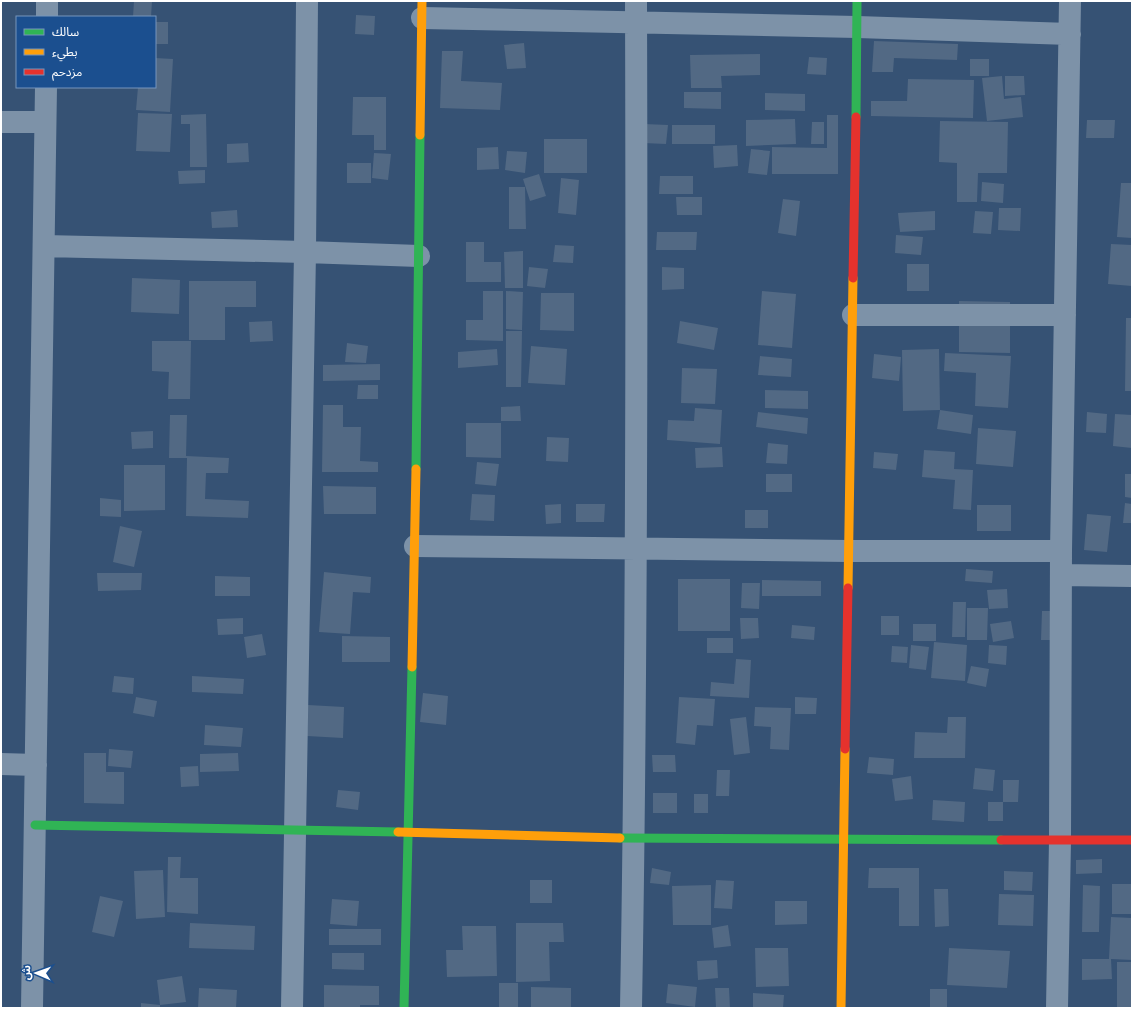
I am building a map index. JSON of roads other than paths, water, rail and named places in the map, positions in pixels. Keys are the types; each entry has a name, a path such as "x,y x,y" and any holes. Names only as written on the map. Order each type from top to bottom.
{"street":[{"path":"47,1 47,16"},
{"path":"292,1008 305,252 307,1"},
{"path":"631,1008 636,548 636,1"},
{"path":"841,1008 857,1"},
{"path":"1057,1008 1060,840 1061,551 1070,1"},
{"path":"404,1008 415,546 422,10 636,23 856,27 1070,34"},
{"path":"32,1008 46,88"},
{"path":"1,122 46,122"},
{"path":"44,246 419,256"},
{"path":"853,315 1065,315"},
{"path":"415,546 849,551 1061,551"},
{"path":"1061,576 1132,576"},
{"path":"1,764 36,765"},
{"path":"35,825 294,829 634,838 1132,840"}]}
